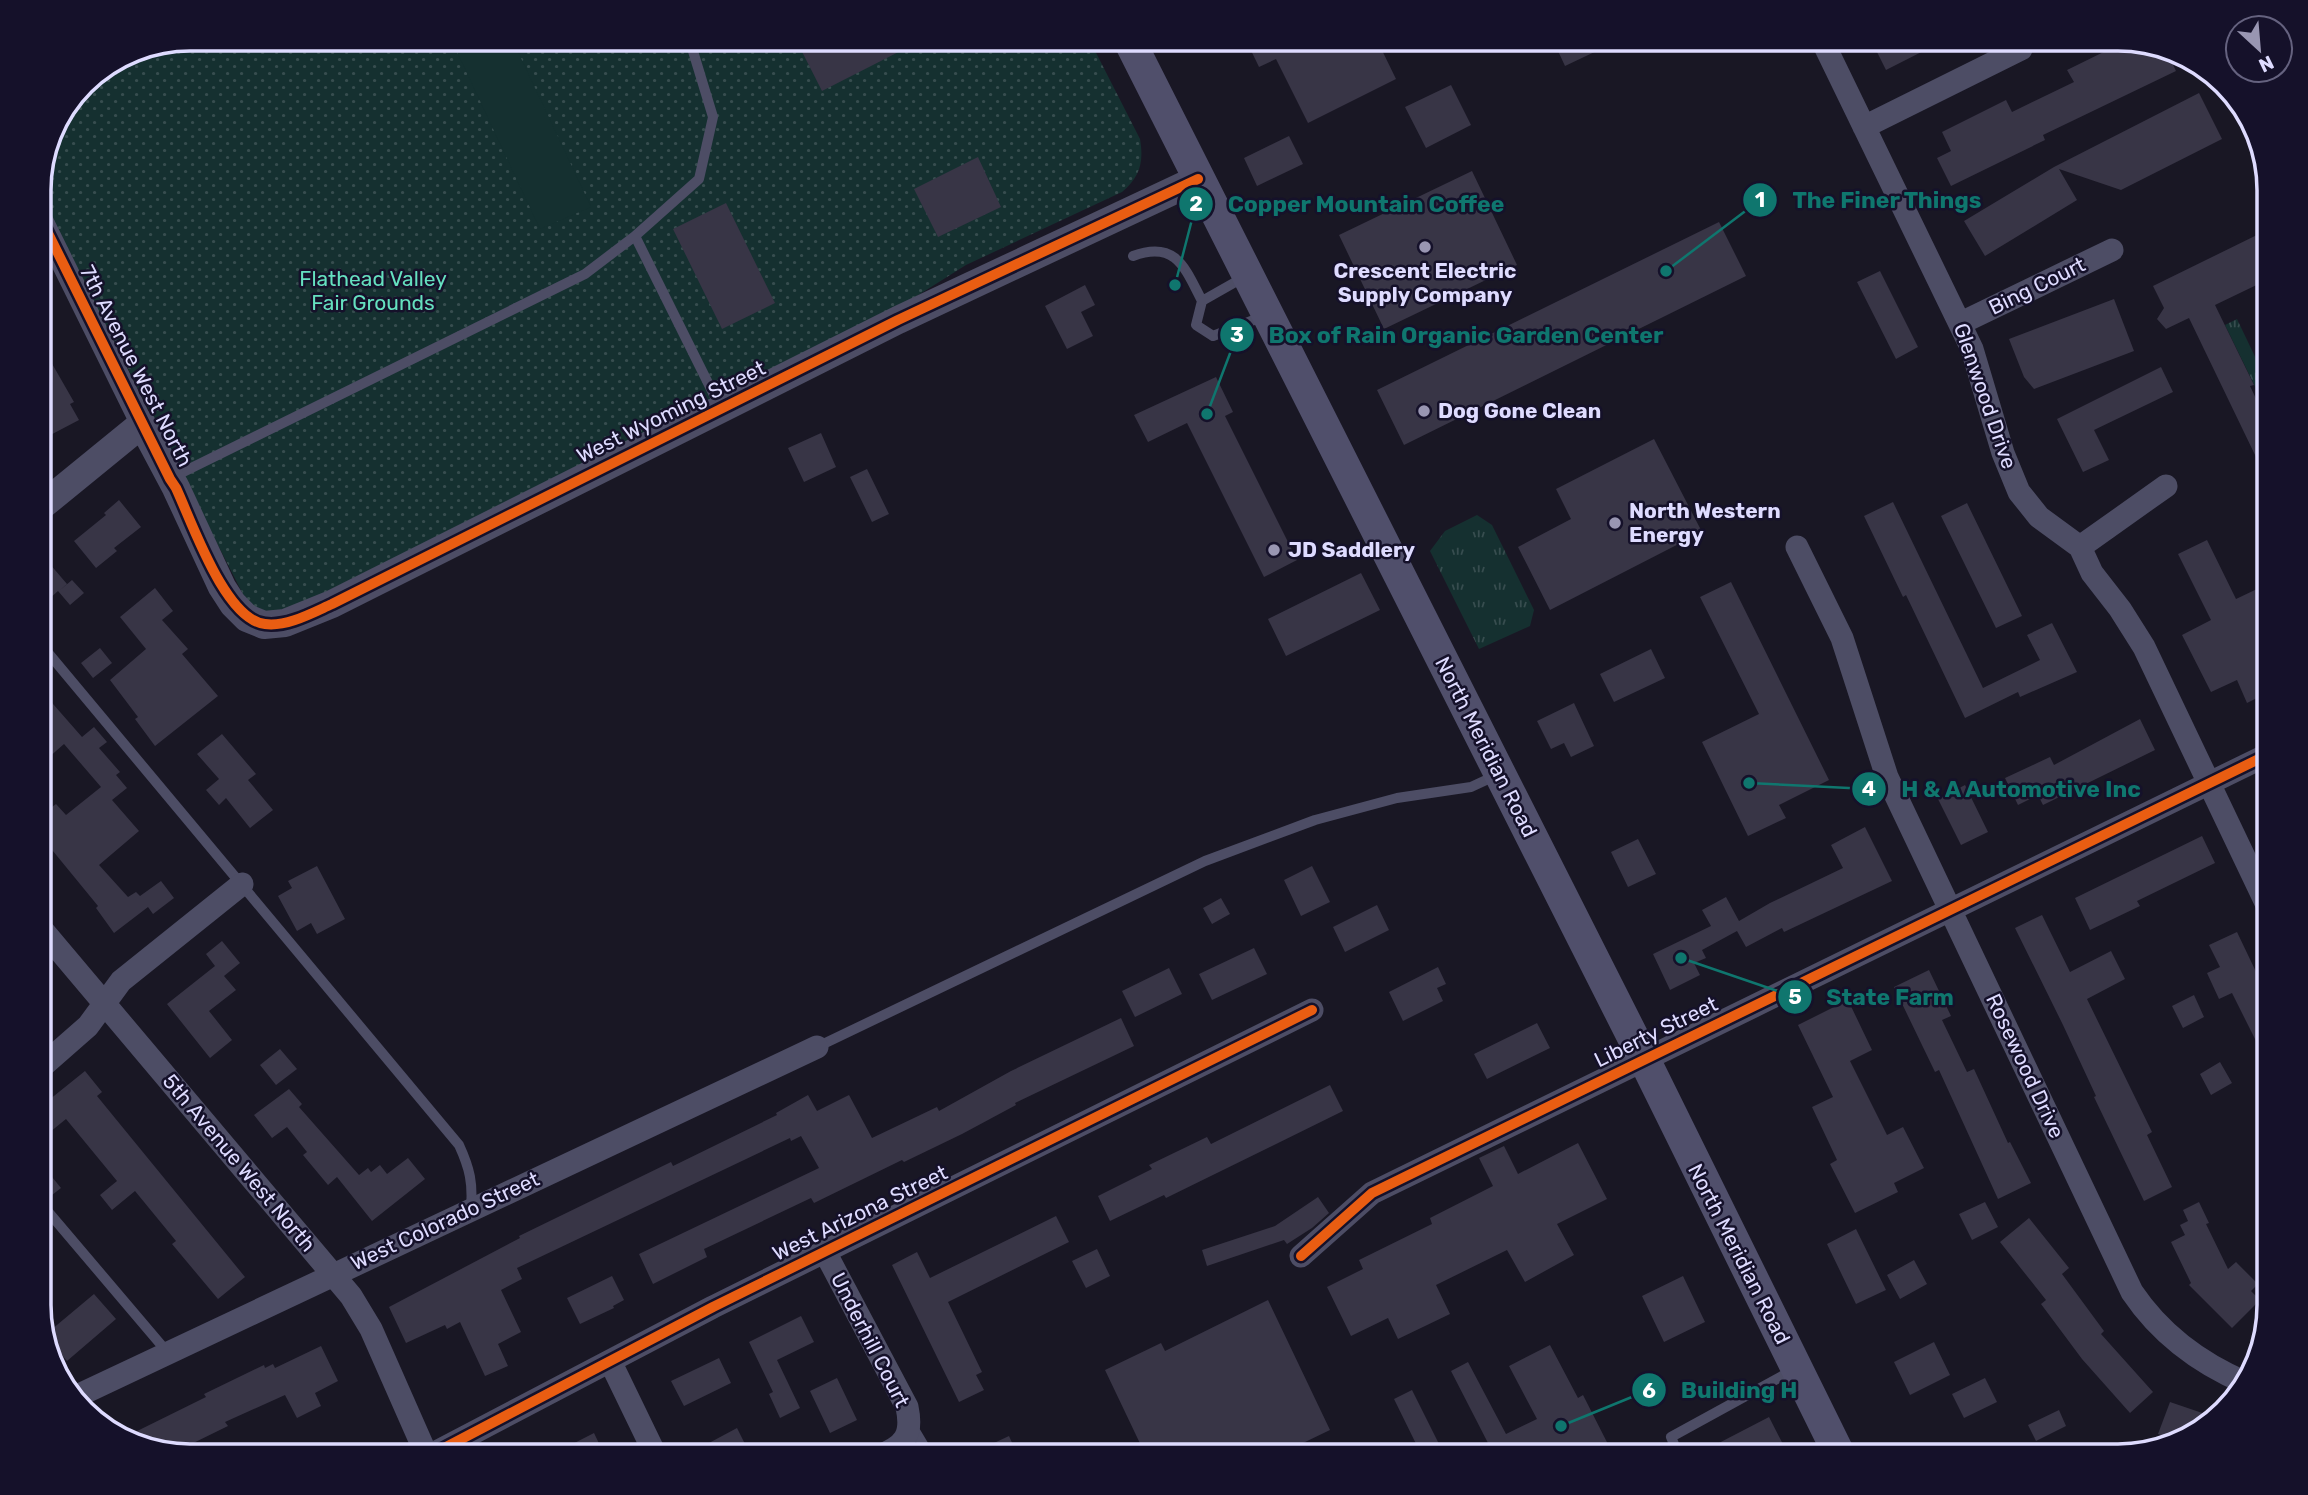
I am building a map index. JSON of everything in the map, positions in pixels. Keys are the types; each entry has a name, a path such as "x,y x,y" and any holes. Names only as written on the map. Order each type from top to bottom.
{"main road":[{"name":"North Meridian Road","path":"1134,51 1644,1059 1834,1444"}],"street":[{"name":"Glenwood Drive","path":"1827,51 1961,323 2019,492 2039,517 2080,547 2092,573 2120,609 2144,647 2257,882"},
{"path":"1864,127 2017,51"},
{"name":"West Wyoming Street","path":"198,536 222,587 233,604 247,618 264,625 285,623 332,604 898,320 1198,179"},
{"name":"7th Avenue West North","path":"51,239 198,536"},
{"name":"Bing Court","path":"1961,323 2112,250"},
{"path":"51,498 142,424"},
{"path":"2080,547 2166,486"},
{"name":"Rosewood Drive","path":"1797,547 1842,638 1887,777 2132,1292 2155,1324 2170,1338 2206,1363 2237,1378"},
{"name":"Liberty Street","path":"1301,1256 1372,1193 2257,761"},
{"path":"51,1059 89,1026 121,981 242,884"},
{"name":"5th Avenue West North","path":"51,940 351,1296 371,1329 422,1444"},
{"name":"West Arizona Street","path":"453,1444 825,1252 1312,1010"},
{"name":"West Colorado Street","path":"83,1393 817,1047"},
{"name":"Underhill Court","path":"825,1252 907,1406 910,1422 906,1437 901,1444"},
{"path":"610,1361 650,1444"}],"lane":[{"path":"170,479 585,274 635,236 699,179 713,117 693,51"},
{"path":"635,236 720,407"},
{"path":"1133,256 1150,250 1171,255 1186,270 1202,301 1196,325 1213,337 1268,314"},
{"path":"1202,301 1248,275"},
{"path":"51,656 459,1145 473,1184 471,1209"},
{"path":"817,1047 1205,861 1315,820 1397,797 1471,787 1499,773"},
{"path":"51,1215 168,1353"},
{"path":"1674,1444 1671,1437 1797,1368"},
{"path":"910,1422 923,1444"}],"green space":[{"name":"Flathead Valley Fair Grounds","path":"190,51 1095,51 1140,139 1141,162 1137,175 1122,192 966,265 877,321 277,616 249,606 51,218 52,172 61,137 80,105 98,85 113,74 154,55"},
{"path":"457,51 518,51 591,207 540,229"},
{"path":"2237,319 2257,361 2257,390 2225,325"},
{"path":"1477,515 1492,525 1534,610 1530,626 1479,649 1430,551 1445,531"}],"building":[{"path":"802,51 900,51 822,91"},
{"path":"1251,51 1382,51 1396,79 1308,123 1276,59 1259,67"},
{"path":"1558,51 1597,51 1565,66"},
{"path":"1876,51 1923,51 1886,70"},
{"path":"2106,51 2118,51 2163,58 2172,62 2176,71 2043,135 2045,140 1951,186 1937,158 1951,151 1942,132 2006,100 2012,112 2074,82 2067,70"},
{"path":"1451,85 1471,125 1426,148 1405,107"},
{"path":"2199,93 2222,139 2121,190 2059,169 2077,200 1985,256 1964,221 2054,167"},
{"path":"1289,136 1303,164 1257,186 1244,158"},
{"path":"978,157 1001,207 938,237 914,189"},
{"path":"1472,171 1517,265 1384,329 1339,235"},
{"path":"726,203 775,303 722,329 673,229"},
{"path":"1719,222 1746,276 1404,445 1377,390"},
{"path":"2257,235 2257,285 2215,305 2254,385 2250,386 2257,401 2257,459 2189,318 2166,329 2157,319 2164,308 2153,286"},
{"path":"1880,271 1918,347 1896,359 1857,282"},
{"path":"1085,285 1095,305 1081,312 1093,336 1067,349 1045,306"},
{"path":"2114,299 2134,351 2034,389 2024,377 2009,339"},
{"path":"51,362 74,402 70,404 79,420 51,435"},
{"path":"2161,367 2173,392 2094,430 2109,460 2083,472 2057,419"},
{"path":"1216,377 1233,412 1225,416 1297,560 1264,577 1187,423 1148,442 1134,415"},
{"path":"821,433 836,467 804,482 788,448"},
{"path":"1654,439 1702,532 1550,610 1518,547 1571,519 1556,489"},
{"path":"867,469 889,514 872,522 850,477"},
{"path":"119,500 141,527 114,548 117,551 96,568 74,541 106,515 104,513"},
{"path":"1893,502 1983,688 2040,660 2027,635 2052,623 2077,672 2020,697 2018,692 1965,718 1906,595 1903,597 1864,516"},
{"path":"1967,503 2022,616 1996,628 1941,516"},
{"path":"2207,540 2236,599 2257,589 2257,698 2247,703 2237,680 2211,692 2182,635 2211,620 2178,554"},
{"path":"51,565 67,584 59,591 72,580 84,593 70,605 58,591 51,597"},
{"path":"1361,573 1380,610 1286,656 1268,619"},
{"path":"1731,582 1829,780 1779,805 1786,818 1748,836 1702,742 1759,714 1700,597"},
{"path":"155,588 173,611 162,620 188,649 182,654 218,696 155,746 135,719 138,717 110,680 146,649 120,617"},
{"path":"100,648 112,663 93,678 81,663"},
{"path":"1651,649 1665,678 1614,702 1600,674"},
{"path":"51,702 82,737 94,727 107,742 99,748 120,772 116,775 127,788 112,800 139,831 99,865 128,897 136,892 140,896 161,881 174,898 153,914 148,907 114,933 96,908 98,906 51,849 51,806 56,804 66,815 101,787 64,744 51,755"},
{"path":"1574,703 1594,746 1571,757 1564,743 1551,749 1537,721"},
{"path":"2140,719 2155,750 2043,805 2038,795 2018,805 2005,778 2050,757 2054,765"},
{"path":"222,734 256,774 248,780 273,810 250,828 226,798 219,805 206,790 219,779 197,754"},
{"path":"1965,785 1988,832 1961,845 1938,799"},
{"path":"1865,827 1892,881 1784,932 1782,928 1746,947 1737,931 1702,950 1706,958 1694,963 1700,975 1670,990 1653,954 1711,926 1702,910 1726,897 1739,921 1843,868 1831,845"},
{"path":"2202,836 2215,863 2137,901 2140,906 2090,930 2075,898"},
{"path":"1638,839 1656,874 1628,887 1611,852"},
{"path":"317,866 345,919 317,934 311,923 297,931 278,896 292,888 288,881"},
{"path":"1312,866 1330,902 1301,916 1284,880"},
{"path":"1221,898 1230,914 1212,924 1203,908"},
{"path":"1377,905 1389,930 1345,952 1333,927"},
{"path":"2042,915 2070,972 2111,951 2125,979 2087,999 2152,1132 2147,1135 2172,1187 2144,1201 2015,928"},
{"path":"2237,932 2257,974 2257,1043 2232,993 2219,999 2207,973 2220,967 2209,945"},
{"path":"222,941 240,963 224,976 236,990 209,1011 232,1040 210,1058 167,1004 215,966 206,954"},
{"path":"1254,948 1267,974 1212,1000 1199,974"},
{"path":"1438,967 1446,984 1437,988 1443,1001 1403,1021 1389,992"},
{"path":"1169,968 1182,994 1135,1017 1122,991"},
{"path":"1929,970 1951,1016 1942,1020 1967,1072 1974,1069 2008,1143 2010,1142 2031,1183 1998,1199 1939,1070 1935,1072 1894,987"},
{"path":"2194,995 2204,1017 2183,1028 2172,1006"},
{"path":"1848,1000 1872,1050 1850,1061 1887,1135 1903,1127 1924,1168 1894,1183 1898,1192 1855,1213 1830,1164 1837,1160 1812,1107 1833,1097 1798,1025"},
{"path":"1121,1018 1134,1046 1015,1103 1016,1105 962,1134 904,1162 902,1160 814,1203 811,1198 704,1249 707,1257 653,1284 639,1254 819,1168 801,1136 791,1141 790,1138 517,1268 522,1279 501,1290 521,1332 498,1344 508,1366 485,1376 460,1322 447,1329 445,1325 406,1343 389,1307 520,1238 519,1236 671,1162 673,1166 777,1115 776,1113 808,1095 817,1111 849,1095 872,1138 937,1107 939,1111 1011,1071"},
{"path":"1537,1023 1550,1048 1487,1079 1474,1054"},
{"path":"280,1049 297,1069 276,1085 260,1065"},
{"path":"2220,1062 2232,1083 2211,1095 2200,1074"},
{"path":"85,1071 102,1092 97,1096 245,1277 218,1299 172,1244 176,1241 135,1191 112,1210 100,1195 117,1181 66,1119 51,1131 51,1098"},
{"path":"1330,1085 1343,1111 1166,1198 1164,1195 1110,1221 1098,1196 1152,1169 1149,1165 1207,1137 1211,1144"},
{"path":"289,1089 302,1104 299,1107 359,1175 368,1168 371,1172 380,1165 387,1174 408,1158 425,1179 372,1221 337,1177 328,1185 303,1155 307,1152 287,1127 272,1138 254,1115"},
{"path":"1578,1143 1607,1199 1557,1224 1574,1255 1525,1282 1507,1250 1436,1285 1450,1314 1398,1339 1388,1318 1351,1336 1327,1287 1363,1269 1359,1260 1432,1224 1430,1218 1493,1186 1479,1158 1504,1146 1518,1174"},
{"path":"51,1176 61,1188 51,1196"},
{"path":"1318,1197 1329,1213 1287,1244 1284,1240 1207,1266 1202,1250 1275,1226"},
{"path":"1985,1202 1998,1227 1972,1240 1959,1214"},
{"path":"2199,1202 2209,1223 2206,1224 2228,1269 2236,1262 2257,1283 2251,1291 2257,1297 2257,1303 2232,1328 2189,1285 2191,1283 2171,1242 2185,1235 2180,1225 2188,1221 2183,1210"},
{"path":"1056,1216 1069,1242 948,1302 982,1372 976,1375 984,1390 959,1402 892,1265 917,1252 930,1278"},
{"path":"2029,1218 2069,1268 2062,1274 2104,1331 2101,1334 2153,1392 2130,1413 2082,1359 2041,1304 2046,1300 2000,1242"},
{"path":"1856,1229 1886,1290 1856,1304 1827,1244"},
{"path":"1097,1249 1110,1276 1086,1288 1072,1261"},
{"path":"1914,1260 1927,1284 1900,1299 1887,1275"},
{"path":"612,1276 624,1300 613,1306 614,1308 580,1324 567,1298"},
{"path":"1683,1276 1705,1322 1664,1342 1642,1296"},
{"path":"94,1294 116,1319 67,1361 59,1351 53,1328"},
{"path":"1268,1300 1330,1430 1301,1444 1140,1444 1105,1370 1161,1343 1165,1351"},
{"path":"801,1316 814,1342 777,1360 800,1408 780,1418 769,1394 773,1392 749,1342"},
{"path":"1934,1342 1950,1375 1910,1395 1894,1362"},
{"path":"1550,1345 1578,1398 1583,1395 1608,1444 1486,1444 1488,1443 1451,1371 1468,1362 1506,1434 1537,1419 1509,1366"},
{"path":"321,1346 338,1381 315,1393 321,1406 297,1418 285,1395 225,1422 228,1426 191,1444 154,1440 134,1433 264,1365 265,1368 273,1364 275,1368"},
{"path":"719,1358 731,1383 684,1406 671,1381"},
{"path":"837,1378 857,1420 830,1433 810,1391"},
{"path":"1985,1378 1997,1402 1964,1418 1952,1394"},
{"path":"1412,1390 1439,1444 1416,1444 1394,1399"},
{"path":"2170,1402 2205,1414 2180,1430 2165,1436 2158,1434"},
{"path":"2059,1410 2066,1426 2036,1441 2028,1425"},
{"path":"1769,1417 1783,1444 1717,1444"},
{"path":"737,1428 745,1444 709,1444"},
{"path":"594,1433 599,1444 572,1444"},
{"path":"1009,1436 1013,1444 992,1444"}],"cycle path":[{"path":"51,239 223,588 236,606 250,618 273,624 299,619 332,604 898,320 1198,179"},
{"path":"1301,1256 1372,1193 2257,760"},
{"path":"452,1444 713,1307 1312,1010"}],"place":[{"name":"Crescent Electric Supply Company","path":"1425,247"},
{"name":"The Finer Things","path":"1666,271"},
{"name":"Copper Mountain Coffee","path":"1175,285"},
{"name":"Dog Gone Clean","path":"1424,411"},
{"name":"Box of Rain Organic Garden Center","path":"1207,414"},
{"name":"North Western Energy","path":"1615,523"},
{"name":"JD Saddlery","path":"1274,550"},
{"name":"H & A Automotive Inc","path":"1749,783"},
{"name":"State Farm","path":"1681,958"},
{"name":"Building H","path":"1561,1426"}]}
